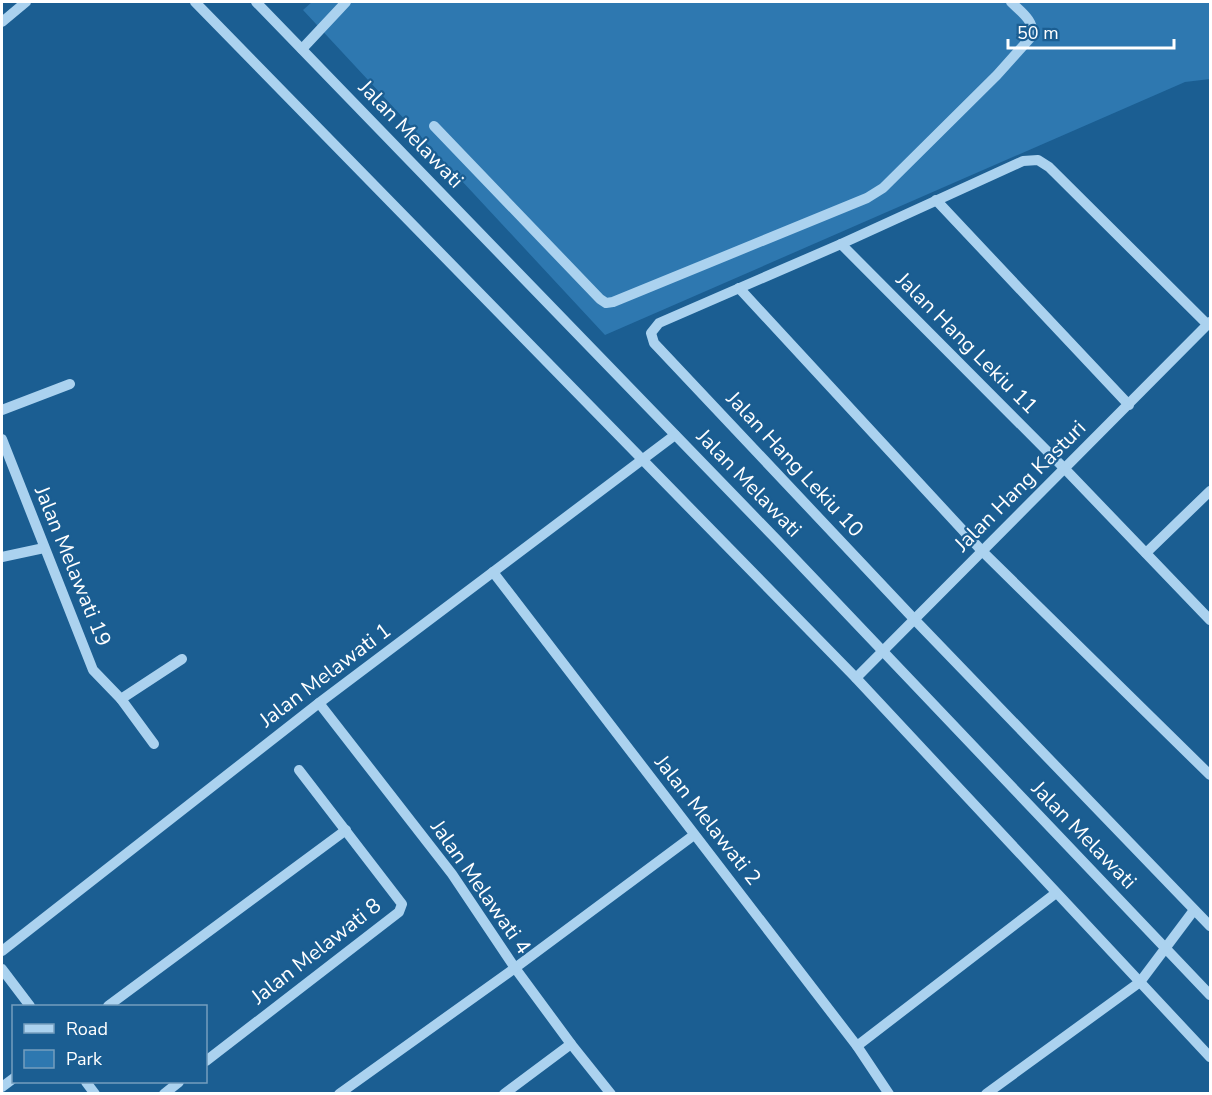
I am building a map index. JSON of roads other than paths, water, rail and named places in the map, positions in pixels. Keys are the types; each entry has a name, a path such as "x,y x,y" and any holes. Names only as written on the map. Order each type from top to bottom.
{"street":[{"path":"2,22 26,2"},
{"path":"195,2 856,678 1210,1057"},
{"name":"Jalan Melawati","path":"256,2 675,435 1210,995"},
{"path":"302,49 346,2"},
{"path":"434,126 600,299 606,303 613,302 867,198 883,188 998,75 1032,36 1034,28 1011,2"},
{"name":"Jalan Hang Lekiu 10","path":"1209,323 1049,167 1038,160 1023,161 841,244 659,323 651,333 654,343 914,619 1210,926"},
{"path":"936,200 1129,405"},
{"name":"Jalan Hang Lekiu 11","path":"841,244 1065,469 1210,620"},
{"path":"739,288 982,551 1210,775"},
{"name":"Jalan Hang Kasturi","path":"856,678 1209,323"},
{"path":"2,410 70,384"},
{"name":"Jalan Melawati 1","path":"2,951 319,703 675,435"},
{"name":"Jalan Melawati 19","path":"2,439 93,670 121,699 154,744"},
{"path":"1146,553 1210,491"},
{"path":"2,557 44,548"},
{"name":"Jalan Melawati 2","path":"493,572 856,1046 889,1094"},
{"path":"121,699 182,658"},
{"name":"Jalan Melawati 4","path":"319,703 452,874 515,968 570,1044 611,1094"},
{"path":"109,1005 346,830 299,770"},
{"name":"Jalan Melawati 8","path":"207,1060 399,912 402,904 346,830"},
{"path":"339,1094 515,968 694,835"},
{"path":"856,1046 1056,893"},
{"path":"986,1094 1140,982 1194,910"},
{"path":"2,969 29,1005"},
{"path":"504,1094 570,1044"},
{"path":"164,1094 178,1083"}]}
